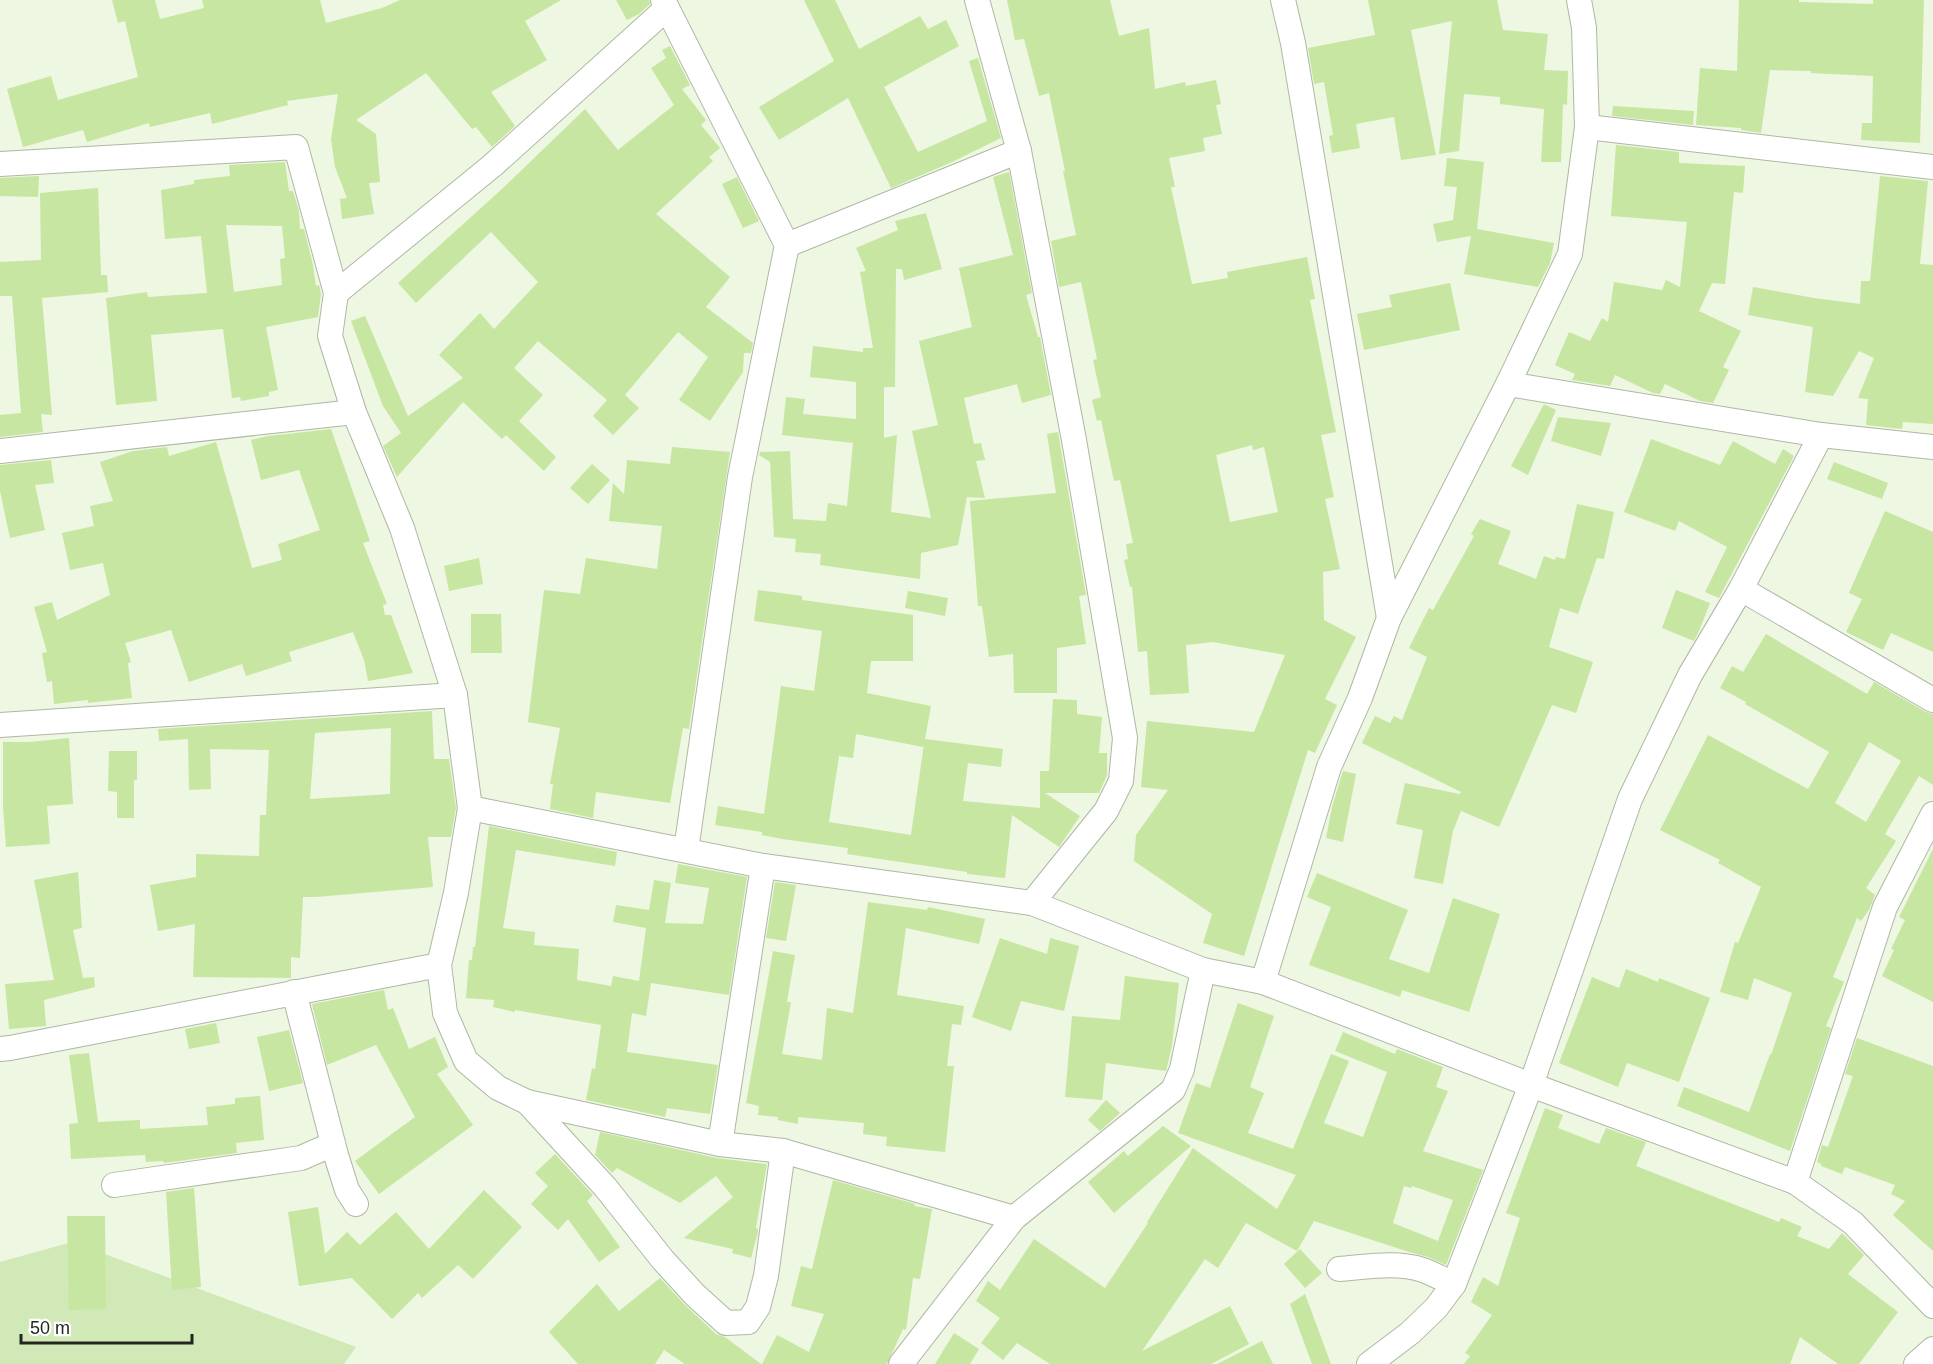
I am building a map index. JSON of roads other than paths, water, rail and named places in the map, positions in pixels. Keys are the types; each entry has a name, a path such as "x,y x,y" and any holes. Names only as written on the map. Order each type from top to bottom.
{"street":[{"path":"977,0 1019,151 1074,440 1125,738 1121,781 1106,811 1032,903"},
{"path":"1283,0 1293,43 1389,618"},
{"path":"1263,981 1329,767 1360,698 1389,618 1508,384 1570,254 1587,127 1584,28 1580,0"},
{"path":"336,293 493,165 665,4 787,245 740,477 686,850"},
{"path":"1587,127 1933,167"},
{"path":"0,164 296,147 336,293 330,336 354,412 402,528 455,695 470,808 456,893 439,965 445,1013 466,1061 498,1088 527,1102 720,1144 783,1151 1014,1218"},
{"path":"787,245 1019,151"},
{"path":"1508,384 1821,435 1933,447"},
{"path":"0,451 354,412"},
{"path":"1369,1364 1410,1333 1436,1308 1454,1284 1531,1085 1630,799 1690,675 1741,589 1821,435"},
{"path":"1741,589 1933,700"},
{"path":"0,725 455,695"},
{"path":"470,808 763,866 1032,903 1203,970 1263,981 1531,1085 1795,1182 1853,1223 1933,1306"},
{"path":"1795,1182 1885,907 1933,814"},
{"path":"720,1144 763,866"},
{"path":"0,1049 151,1022 439,965"},
{"path":"901,1364 1014,1218 1173,1090 1182,1069 1203,970"},
{"path":"294,992 333,1144 347,1190 356,1204"},
{"path":"527,1102 606,1188 663,1260 695,1295 726,1323 748,1322 758,1307 766,1276 783,1151"},
{"path":"114,1185 301,1158 333,1144"},
{"path":"1339,1269 1377,1266 1410,1267 1454,1284"},
{"path":"1916,1364 1933,1349"}]}
